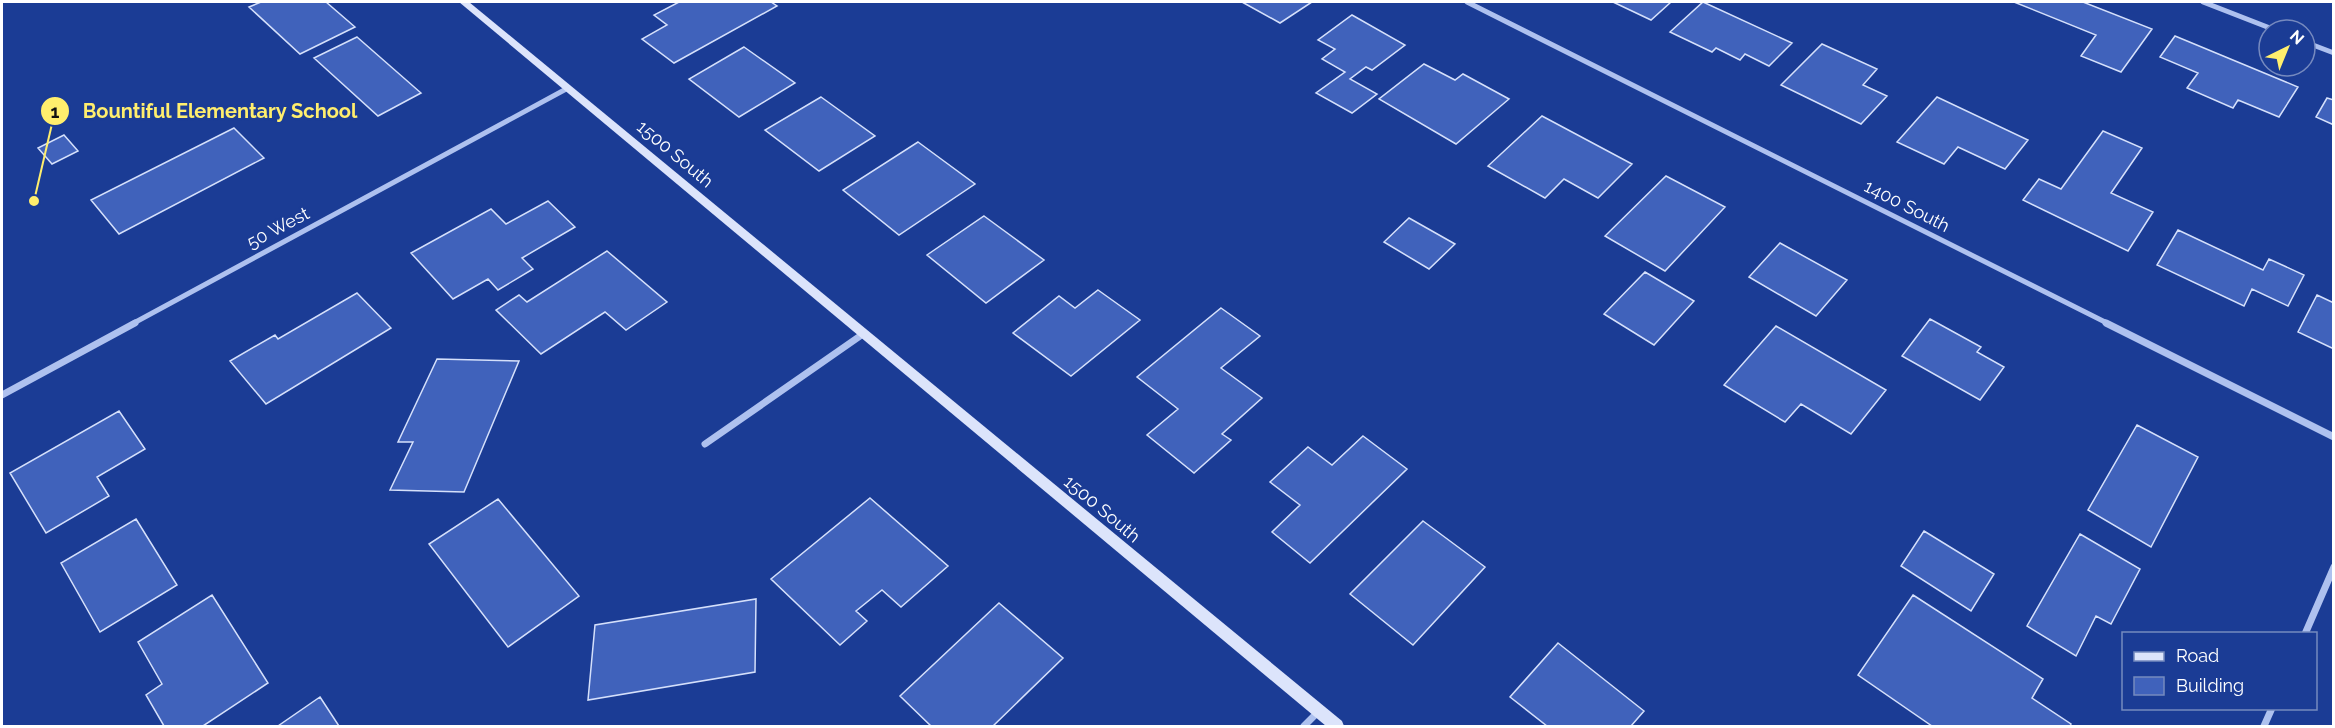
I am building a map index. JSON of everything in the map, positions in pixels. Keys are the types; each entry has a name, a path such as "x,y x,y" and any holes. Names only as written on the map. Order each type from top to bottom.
{"street":[{"name":"1500 South","path":"464,2 1336,726"},
{"name":"1400 South","path":"1467,2 2334,437"},
{"path":"2203,2 2257,23"},
{"path":"2317,47 2334,53"},
{"name":"50 West","path":"2,395 568,88"},
{"path":"705,444 863,334"},
{"path":"2305,632 2334,567"},
{"path":"2264,726 2271,710"},
{"path":"1305,726 1318,711"}],"building":[{"path":"261,2 326,2 355,27 300,54 249,7"},
{"path":"679,2 771,2 777,6 674,63 642,39 667,25 654,15"},
{"path":"1242,2 1312,2 1280,23"},
{"path":"1613,2 1671,2 1651,20"},
{"path":"1703,2 1792,43 1769,66 1745,54 1740,60 1716,48 1712,52 1670,32"},
{"path":"2014,2 2083,2 2152,29 2121,72 2081,56 2096,35"},
{"path":"1352,15 1405,45 1372,70 1366,67 1350,79 1377,94 1352,113 1316,93 1345,72 1322,59 1335,49 1318,40"},
{"path":"2175,36 2257,70 2257,78 2276,78 2298,87 2279,117 2238,100 2233,108 2187,88 2198,73 2160,57"},
{"path":"357,37 421,93 378,116 314,58"},
{"path":"1822,44 1877,69 1863,85 1887,96 1861,124 1781,85"},
{"path":"744,47 795,83 739,117 689,79"},
{"path":"1424,64 1455,80 1463,74 1509,99 1456,144 1379,99"},
{"path":"821,97 875,136 819,171 765,130"},
{"path":"1937,97 2028,140 2005,169 1958,147 1944,164 1897,142"},
{"path":"2327,98 2334,100 2334,125 2316,117"},
{"path":"1542,116 1632,164 1598,198 1564,179 1545,198 1488,166"},
{"path":"234,128 264,158 119,234 91,200"},
{"path":"2103,131 2142,148 2111,193 2153,212 2128,251 2023,200 2039,179 2061,189"},
{"path":"64,135 78,151 52,164 38,148"},
{"path":"918,142 975,184 899,235 843,190"},
{"path":"1666,176 1725,207 1665,271 1605,236"},
{"path":"548,201 575,227 522,258 533,269 498,290 488,279 453,299 411,253 491,209 506,224"},
{"path":"984,216 1044,260 986,303 927,255"},
{"path":"1409,218 1455,244 1429,269 1384,242"},
{"path":"2178,230 2263,270 2269,259 2304,275 2288,306 2252,289 2244,306 2157,265"},
{"path":"1780,243 1847,280 1816,316 1749,277"},
{"path":"607,251 667,302 626,330 605,312 541,354 496,310 519,295 527,302"},
{"path":"1645,272 1694,301 1654,345 1604,314"},
{"path":"1098,290 1140,320 1071,376 1013,333 1059,296 1075,308"},
{"path":"357,293 391,328 266,404 230,361 275,335 278,339"},
{"path":"2317,295 2334,303 2334,349 2298,332"},
{"path":"1221,308 1260,336 1221,368 1262,398 1222,434 1231,440 1194,473 1147,435 1178,409 1137,377"},
{"path":"1930,319 1981,347 1977,352 2004,367 1980,400 1902,356"},
{"path":"1776,326 1886,390 1851,434 1801,404 1785,422 1724,385"},
{"path":"437,359 519,361 464,492 390,490 413,442 398,442"},
{"path":"119,411 145,449 97,477 109,496 46,533 10,473"},
{"path":"2137,425 2198,457 2151,547 2088,510"},
{"path":"1363,436 1407,469 1310,563 1272,532 1300,505 1270,482 1308,447 1332,465"},
{"path":"870,498 948,566 901,607 882,590 856,611 867,621 840,645 771,579"},
{"path":"498,499 579,596 508,647 429,544"},
{"path":"136,519 177,585 100,632 61,563"},
{"path":"1423,521 1485,567 1413,645 1350,594"},
{"path":"1924,531 1994,574 1971,611 1901,566"},
{"path":"2080,534 2140,569 2111,624 2096,616 2076,656 2027,626"},
{"path":"212,595 268,683 203,726 164,726 146,695 162,684 138,642"},
{"path":"1913,595 2043,679 2032,698 2071,724 2070,726 1932,726 1858,675"},
{"path":"756,599 755,672 588,700 595,625"},
{"path":"999,603 1063,658 993,726 931,726 900,696"},
{"path":"1558,643 1644,711 1631,726 1547,726 1510,697"},
{"path":"320,697 339,726 278,726"}],"place":[{"name":"Bountiful Elementary School","path":"34,201"}]}
